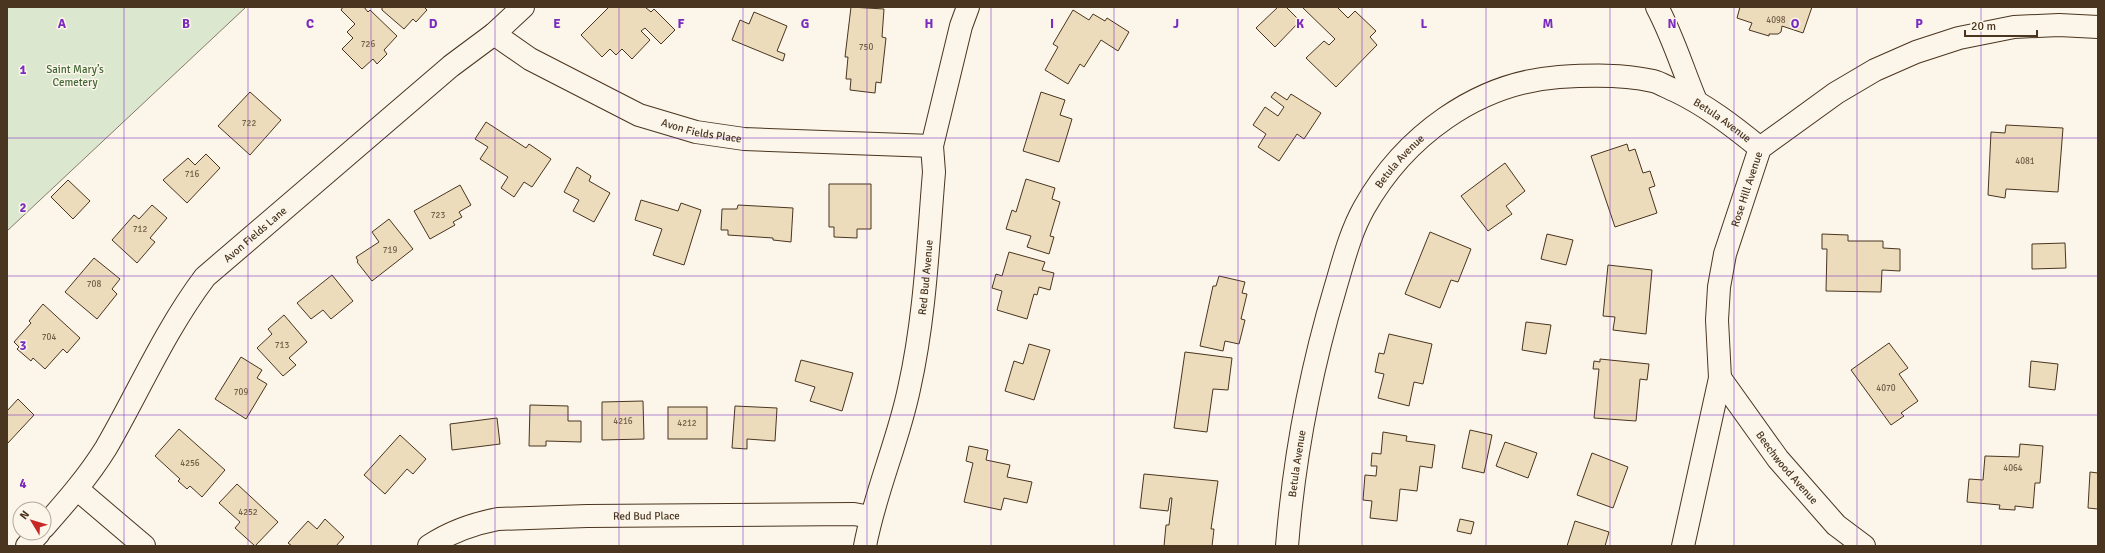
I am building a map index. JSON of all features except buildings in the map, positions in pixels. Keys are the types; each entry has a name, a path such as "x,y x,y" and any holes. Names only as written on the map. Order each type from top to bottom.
{"street":[{"name":"Avon Fields Lane","path":"52,518 77,489 105,449 186,302 205,277 451,66 494,34 523,7"},
{"name":"Red Bud Avenue","path":"865,546 870,517 909,391 920,338 934,172 932,146 961,26 968,7"},
{"path":"1657,7 1667,26 1696,101"},
{"name":"Rose Hill Avenue","path":"1683,546 1720,378 1717,320 1719,287 1724,260 1738,210 1748,190 1760,148 1836,93 1875,70 1916,52 1959,38 2014,27 2059,25 2098,27"},
{"name":"Avon Fields Place","path":"494,34 530,59 639,116 696,132 744,139 932,146"},
{"name":"Betula Avenue","path":"1286,546 1291,497 1304,410 1324,325 1349,241 1362,210 1380,182 1401,156 1425,132 1452,113 1482,97 1513,85 1546,78 1586,75 1636,78 1655,82 1696,101 1725,120 1760,148"},
{"name":"Beechwood Avenue","path":"1720,378 1778,459 1836,525 1864,546"},
{"path":"77,489 144,546"},
{"name":"Red Bud Place","path":"429,546 445,536 476,523 498,519 727,514 854,514 870,517"}],"green space":[{"name":"Saint Mary’s Cemetery","path":"7,7 246,7 7,231"}]}
